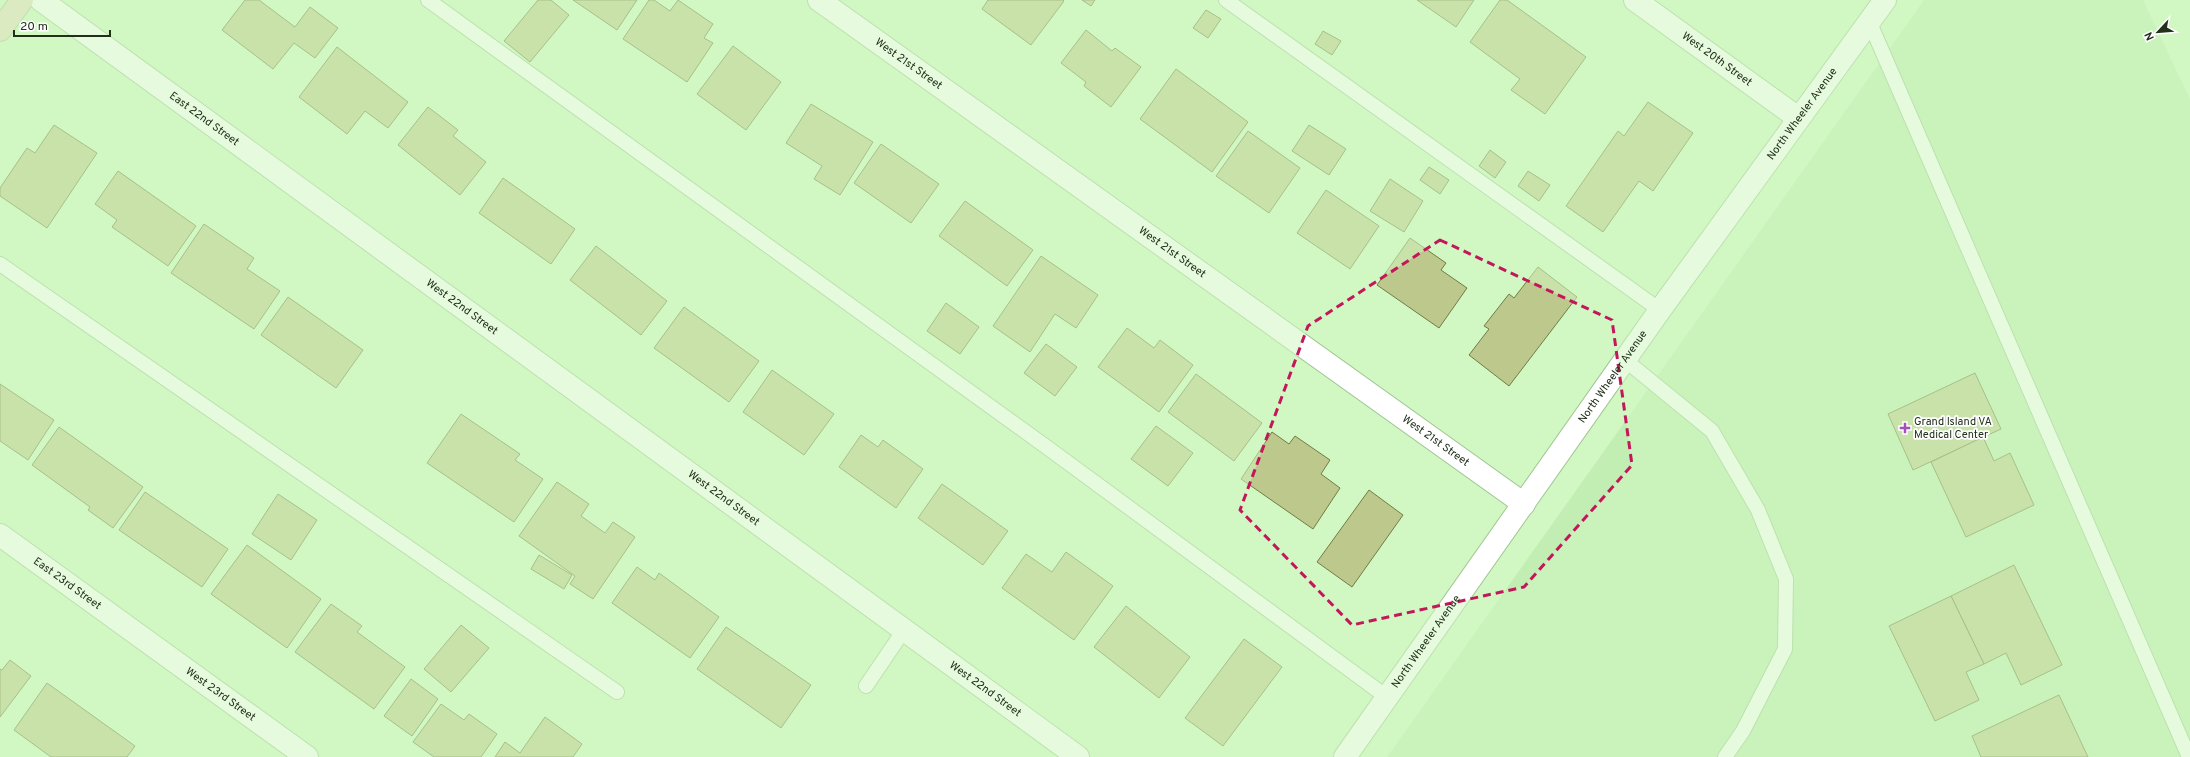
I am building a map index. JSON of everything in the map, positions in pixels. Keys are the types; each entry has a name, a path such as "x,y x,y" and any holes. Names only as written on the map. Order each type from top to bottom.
{"main road":[{"path":"0,30 22,0"}],"street":[{"name":"East 22nd Street","path":"41,0 368,239"},
{"name":"West 21st Street","path":"819,0 1524,504"},
{"name":"West 20th Street","path":"1635,0 1798,118"},
{"name":"North Wheeler Avenue","path":"1345,757 1660,310 1885,0"},
{"name":"West 22nd Street","path":"368,239 1078,757"},
{"name":"East 23rd Street","path":"0,535 134,632"},
{"name":"West 23rd Street","path":"134,632 307,757"}],"lane":[{"path":"428,0 1052,451 1388,698"},
{"path":"1226,0 1660,310"},
{"path":"1869,21 2189,757"},
{"path":"0,264 617,692"},
{"path":"1625,360 1712,431 1758,510 1786,579 1785,649 1743,731 1725,757"},
{"path":"866,686 904,630"}],"highlighted area":[{"path":"1440,240 1612,320 1632,465 1524,587 1352,625 1240,510 1308,326"}],"shaded area":[{"name":"Grand Island VA Medical Center","path":"1924,0 2143,0 2190,99 2190,757 1387,757"}],"building":[{"path":"245,0 259,0 295,27 310,7 338,28 315,58 294,43 273,69 222,30"},
{"path":"538,0 551,0 569,15 530,62 504,41"},
{"path":"573,0 637,0 617,30"},
{"path":"649,0 654,0 670,11 678,0 713,24 704,38 713,43 687,82 623,39"},
{"path":"988,0 1064,1 1031,45 982,9"},
{"path":"1082,0 1095,0 1091,6"},
{"path":"1417,0 1474,0 1456,27"},
{"path":"1500,0 1507,0 1586,57 1545,114 1511,90 1520,79 1470,42"},
{"path":"1206,10 1221,19 1208,38 1193,28"},
{"path":"1086,30 1112,51 1115,48 1141,67 1111,107 1084,86 1086,82 1061,63"},
{"path":"1323,31 1341,41 1332,55 1315,44"},
{"path":"733,46 781,82 746,130 697,94"},
{"path":"337,47 408,102 388,128 365,111 347,134 299,97"},
{"path":"1176,69 1248,122 1212,172 1140,119"},
{"path":"1648,102 1693,133 1653,191 1639,181 1603,232 1566,206 1618,131 1624,136"},
{"path":"811,104 873,142 840,195 814,179 822,166 786,143"},
{"path":"428,107 458,130 453,136 486,162 460,195 398,145"},
{"path":"54,125 97,153 47,228 0,196 0,188 27,148 35,153"},
{"path":"1309,125 1346,149 1329,175 1292,151"},
{"path":"1248,131 1300,168 1269,213 1216,176"},
{"path":"881,144 939,184 911,223 854,183"},
{"path":"1490,150 1506,162 1495,178 1479,166"},
{"path":"1429,167 1449,180 1440,194 1420,180"},
{"path":"118,171 196,226 168,266 112,227 117,220 95,204"},
{"path":"1528,171 1550,185 1539,201 1518,186"},
{"path":"503,178 575,229 551,264 479,213"},
{"path":"1390,179 1423,201 1404,232 1370,211"},
{"path":"1326,190 1379,226 1350,269 1297,233"},
{"path":"965,201 1033,250 1007,286 939,236"},
{"path":"204,224 254,258 247,269 280,291 254,329 171,273"},
{"path":"1410,238 1446,263 1441,270 1467,288 1439,328 1377,285"},
{"path":"596,246 667,301 641,335 570,280"},
{"path":"1041,256 1098,295 1076,328 1055,314 1030,352 993,326"},
{"path":"1538,267 1577,297 1509,386 1469,355 1489,329 1484,326 1509,294 1514,298"},
{"path":"288,297 363,350 336,388 261,335"},
{"path":"946,303 979,327 960,354 927,331"},
{"path":"684,307 759,361 729,402 654,348"},
{"path":"1127,328 1154,348 1160,340 1193,365 1159,412 1098,367"},
{"path":"1046,344 1077,367 1055,396 1024,373"},
{"path":"772,370 834,414 804,455 743,412"},
{"path":"1975,373 2001,429 1913,470 1888,414"},
{"path":"1196,374 1262,423 1234,461 1168,412"},
{"path":"0,384 54,420 28,460 0,441"},
{"path":"461,414 520,454 515,460 543,479 514,522 427,463"},
{"path":"1156,426 1193,453 1168,486 1131,459"},
{"path":"59,427 143,487 113,528 88,510 90,507 32,465"},
{"path":"1272,432 1289,444 1295,436 1330,460 1321,474 1340,488 1313,529 1241,479"},
{"path":"861,435 878,447 883,440 923,469 896,508 839,467"},
{"path":"1983,437 1994,461 2010,453 2034,505 1966,537 1931,462"},
{"path":"557,482 589,504 581,516 605,533 613,522 635,537 593,599 570,584 575,576 519,536"},
{"path":"942,484 1008,531 983,565 918,518"},
{"path":"1369,490 1403,515 1352,587 1317,562"},
{"path":"145,492 228,549 202,587 119,530"},
{"path":"278,494 317,520 291,560 252,534"},
{"path":"247,545 321,599 287,648 211,594"},
{"path":"1066,552 1113,586 1074,640 1002,588 1026,554 1052,572"},
{"path":"539,555 572,575 564,589 531,569"},
{"path":"2014,565 2062,665 2021,685 2006,653 1984,664 1951,596"},
{"path":"637,567 655,580 659,573 719,617 690,658 612,603"},
{"path":"1951,596 1984,664 1966,672 1979,700 1935,721 1889,626"},
{"path":"331,604 362,626 357,632 405,667 374,709 295,652"},
{"path":"1126,606 1190,657 1159,698 1094,647"},
{"path":"461,625 489,648 451,692 424,669"},
{"path":"726,627 811,685 781,728 697,669"},
{"path":"1244,639 1282,667 1223,746 1185,718"},
{"path":"10,660 31,676 0,717 0,669 2,670"},
{"path":"411,679 438,699 412,736 384,716"},
{"path":"47,683 135,746 127,757 51,757 14,730"},
{"path":"2059,695 2088,757 1981,757 1972,736"},
{"path":"441,704 464,720 469,714 497,734 481,757 434,757 413,742"},
{"path":"545,717 582,744 573,757 495,757 505,742 520,753"}],"place":[{"name":"Grand Island VA Medical Center","path":"1905,428"}]}
